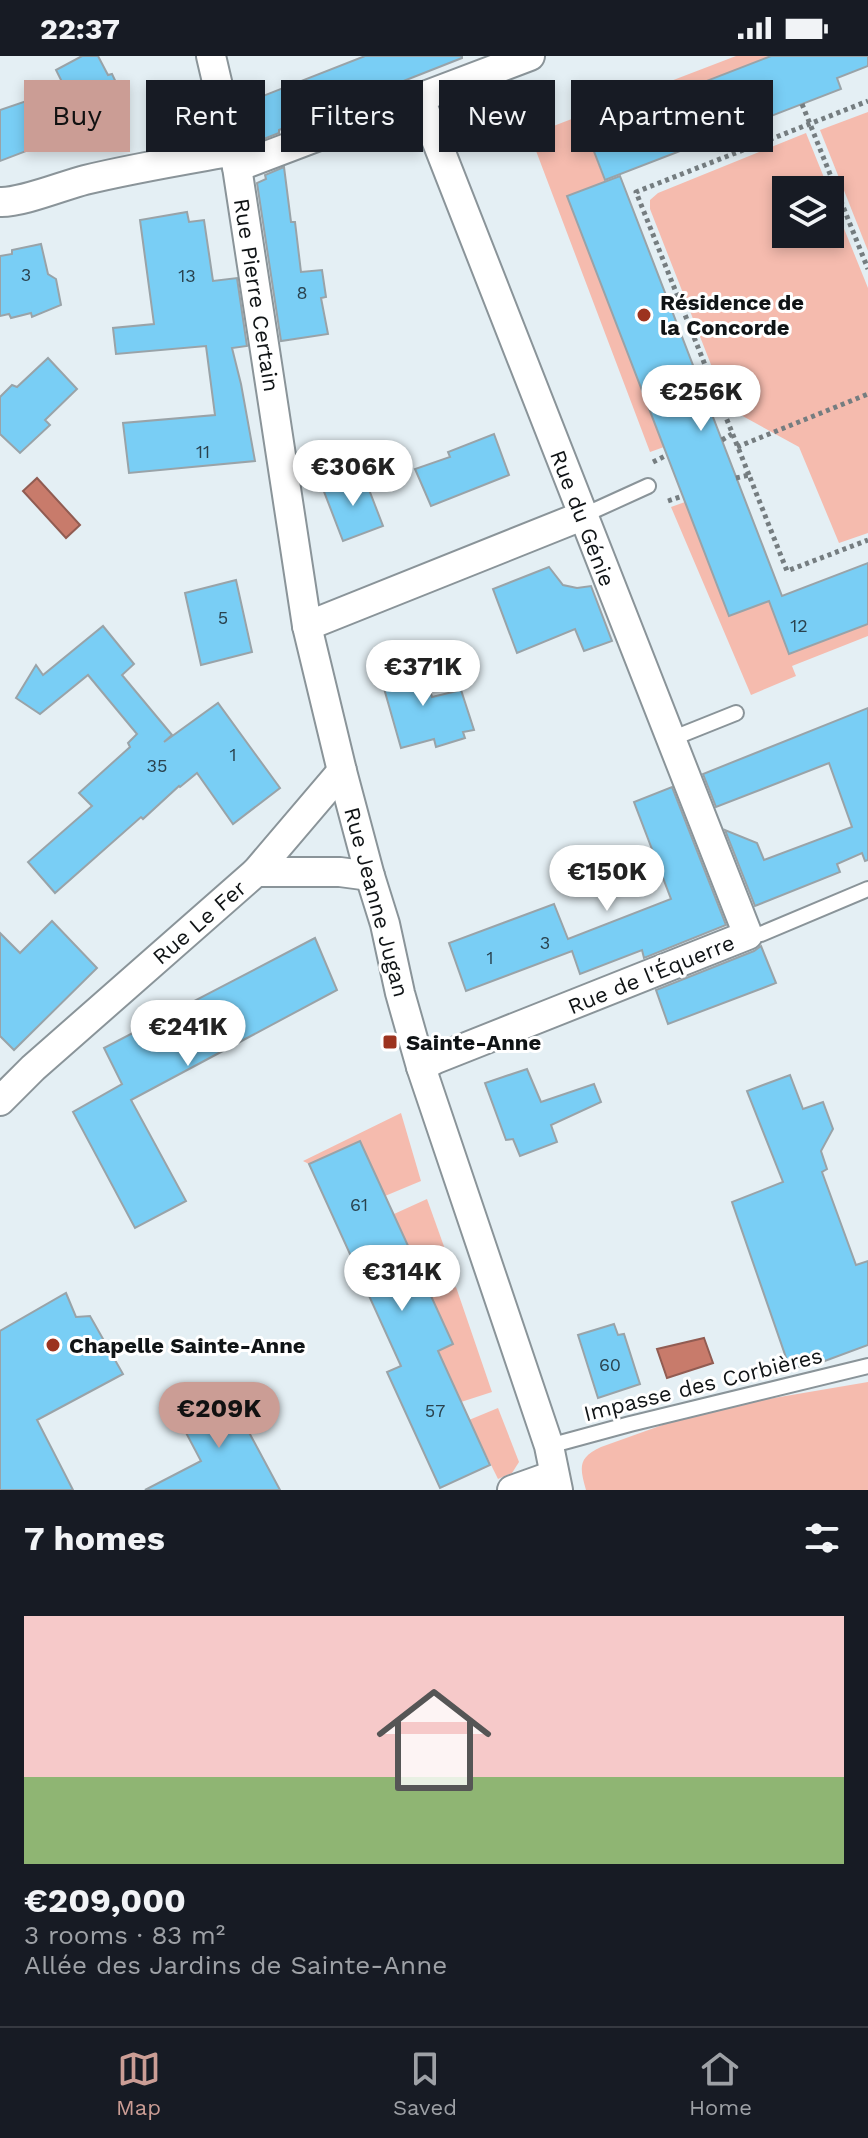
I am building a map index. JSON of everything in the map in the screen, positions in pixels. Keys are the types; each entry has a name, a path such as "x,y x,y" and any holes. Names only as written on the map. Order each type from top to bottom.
{"street":[{"name":"Rue Pierre Certain","path":"211,56 235,159 307,626 342,771"},
{"path":"423,98 530,56"},
{"name":"Rue du Génie","path":"423,107 748,935"},
{"path":"0,202 10,202 135,168 235,159 281,144"},
{"path":"307,626 582,516"},
{"name":"Rue Le Fer","path":"0,1101 33,1068 256,872 342,771"},
{"name":"Rue Jeanne Jugan","path":"342,771 421,1067 549,1446 556,1483"},
{"name":"Rue Le Fer","path":"256,872 340,872 370,876"},
{"name":"Rue de l'Équerre","path":"421,1067 748,935"},
{"path":"512,1490 556,1483"}],"lane":[{"path":"582,516 648,486"},
{"path":"671,739 736,713"},
{"path":"748,935 761,934 868,889"},
{"name":"Impasse des Corbières","path":"549,1446 868,1366"}],"path":[{"path":"868,101 636,192 787,571 868,540"},
{"path":"802,104 868,269"},
{"path":"737,447 868,394"},
{"path":"722,440 732,434"},
{"path":"736,478 749,475"}],"shaded area":[{"path":"736,56 771,56 709,80 673,80"},
{"path":"868,112 868,251 844,190 844,176 838,176 820,130"},
{"path":"571,119 571,152 594,152 605,182 664,447 650,452 536,152 555,152 555,125"},
{"path":"806,133 823,176 772,176 772,248 844,248 844,229 868,288 868,533 839,543 799,447 728,408 650,209 650,200 658,193 759,152 773,152 773,146"},
{"path":"37,478 80,525 66,538 23,491"},
{"path":"685,502 729,616 769,601 868,624 868,636 792,666 796,676 751,695 671,507"},
{"path":"401,1113 421,1181 385,1196 360,1141 309,1164 303,1161"},
{"path":"427,1199 451,1266 422,1277 394,1214"},
{"path":"456,1287 492,1392 461,1402 438,1351 453,1344 431,1297"},
{"path":"704,1338 713,1363 667,1378 657,1349"},
{"path":"868,1382 868,1490 586,1490 582,1464 588,1455 601,1447 668,1423 762,1400"},
{"path":"498,1408 519,1462 512,1473 498,1479 469,1420"}],"building":[{"path":"82,56 98,56 108,75 112,74 115,80 61,80 56,70"},
{"path":"365,56 462,56 406,80 304,80"},
{"path":"771,56 868,56 868,66 837,78 841,89 773,115 773,80 709,80"},
{"path":"281,89 281,129 265,138 265,95"},
{"path":"24,102 24,152 0,161 0,110"},
{"path":"594,152 678,152 605,180"},
{"path":"284,167 301,272 322,270 326,297 321,298 328,334 281,341 257,183 266,179 265,175"},
{"name":"Résidence de la Concorde","path":"620,176 782,596 868,563 868,624 789,654 769,601 729,616 567,196"},
{"path":"187,212 189,222 204,220 213,281 237,278 247,346 232,348 255,461 129,473 123,423 215,415 206,346 116,354 113,328 154,324 140,220"},
{"path":"41,244 48,274 56,279 61,305 32,317 31,313 11,318 9,314 0,316 0,256"},
{"path":"48,358 77,389 45,420 50,425 20,453 0,434 0,397 12,385 17,387"},
{"path":"494,434 509,475 431,506 415,469 450,457 448,452"},
{"path":"363,474 383,526 343,541 323,489"},
{"path":"549,567 563,585 577,588 591,586 612,641 584,651 575,629 517,653 493,589"},
{"path":"236,580 252,652 201,665 185,593"},
{"path":"103,626 134,664 122,675 172,735 164,742 218,703 280,788 233,824 197,773 143,819 141,817 55,893 28,862 92,806 79,793 130,747 128,743 137,734 88,675 40,714 16,698 36,665 43,675"},
{"path":"421,659 432,697 461,690 474,730 463,732 465,738 436,747 434,739 401,748 379,671"},
{"path":"868,708 868,860 865,861 862,853 837,864 840,872 755,906 725,830 757,843 764,860 852,827 829,763 716,807 703,774"},
{"path":"672,787 726,925 644,958 642,950 580,974 572,951 466,991 449,943 554,904 568,939 671,899 634,802"},
{"path":"52,921 97,968 14,1050 0,1036 0,933 20,953"},
{"path":"315,938 337,990 131,1100 186,1201 135,1228 73,1112 122,1084 104,1048"},
{"path":"761,946 776,983 668,1024 656,990"},
{"path":"527,1069 541,1102 594,1084 601,1102 551,1125 557,1142 520,1156 513,1139 506,1140 485,1083"},
{"path":"790,1075 803,1109 823,1102 833,1129 821,1151 827,1169 822,1172 856,1265 868,1261 868,1345 822,1362 790,1369 732,1202 783,1182 747,1091"},
{"path":"360,1141 453,1344 438,1351 490,1465 440,1488 387,1372 401,1366 309,1164"},
{"path":"66,1293 76,1317 90,1316 123,1374 37,1420 73,1490 0,1490 0,1331"},
{"path":"614,1324 618,1335 624,1334 640,1384 598,1398 578,1335"},
{"path":"224,1386 280,1490 145,1490 201,1461 175,1412"}],"place":[{"name":"Résidence de la Concorde","path":"644,315"},
{"name":"Sainte-Anne","path":"390,1042"},
{"name":"Chapelle Sainte-Anne","path":"53,1345"}]}
